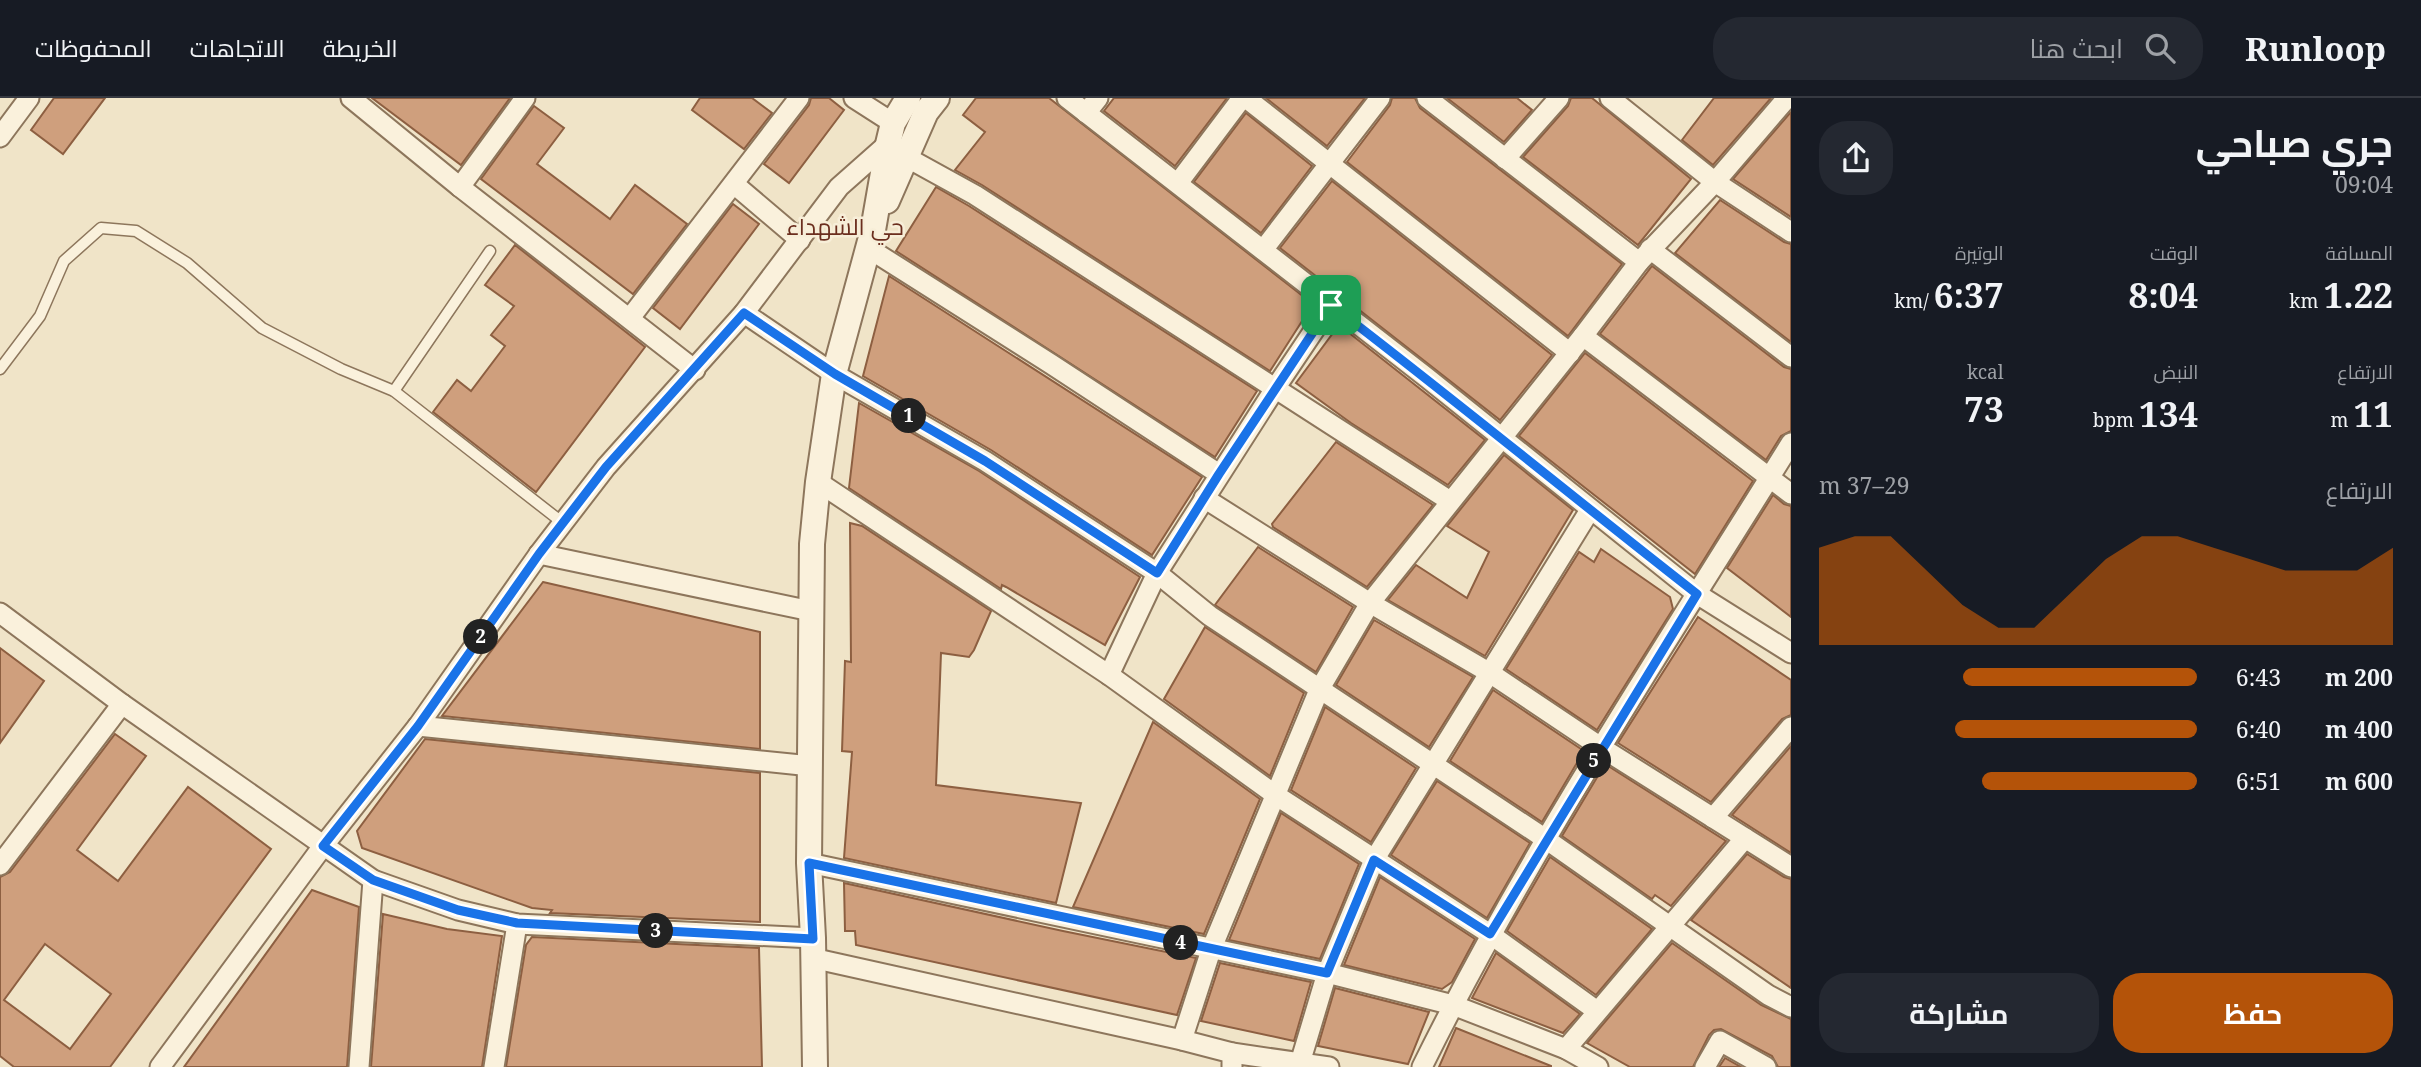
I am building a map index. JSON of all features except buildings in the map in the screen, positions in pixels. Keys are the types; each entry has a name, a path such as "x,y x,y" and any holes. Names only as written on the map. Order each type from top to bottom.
{"street":[{"path":"0,137 29,98"},
{"path":"351,98 460,187 695,370"},
{"path":"460,187 525,98"},
{"path":"629,318 799,98"},
{"path":"855,98 896,142 1450,501"},
{"path":"1067,98 1092,105 1178,183 1697,594 1791,653"},
{"path":"1178,183 1244,98 1331,163 1570,353"},
{"path":"1263,250 1380,98"},
{"path":"1427,98 1505,159 1791,357"},
{"path":"1505,159 1559,98"},
{"path":"1610,98 1715,182 1791,232"},
{"path":"1182,1040 1212,950 1320,690 1370,603 1644,256 1715,182 1789,98"},
{"path":"160,1067 323,846 418,726 539,554 606,467 744,313 839,187 896,142 924,102"},
{"path":"815,1067 809,863 812,544 818,482 835,374 896,142 924,102"},
{"path":"734,184 800,240"},
{"path":"870,239 1051,364 1219,474"},
{"path":"1109,675 1157,573 1331,305"},
{"path":"744,313 835,374 985,461 1157,573 1209,616 1547,840 1768,995 1791,1007"},
{"path":"1583,336 1791,494"},
{"path":"1422,1067 1490,934 1791,443"},
{"path":"818,482 1109,675 1277,796 1490,934 1597,1011"},
{"path":"1204,498 1370,603 1490,673 1602,748 1791,867"},
{"path":"1300,1063 1327,973 1374,860 1590,510"},
{"path":"539,554 811,611"},
{"path":"0,613 122,704 373,880 458,910 517,923 813,948 1182,1040 1232,1060 1329,1067"},
{"path":"0,865 122,704"},
{"path":"418,726 811,766"},
{"path":"1713,818 1791,727"},
{"path":"1571,1057 1597,1011 1745,838"},
{"path":"809,863 1327,973 1452,1005 1598,1067"},
{"path":"359,1067 373,880"},
{"path":"494,1067 517,923"},
{"path":"1706,1067 1720,1041 1766,1067"}],"lane":[{"path":"0,369 40,316 64,261 102,228 136,230 187,263 262,328 341,369 394,391 564,523"},
{"path":"394,391 491,251"}],"district":[{"name":"حي الشهداء","path":"845,227"}],"route":[{"path":"1331,305 1426,377 1697,594 1490,934 1374,860 1327,973 809,863 813,939 517,923 458,910 373,880 323,846 418,726 539,554 606,467 744,313 835,374 985,461 1157,573 1331,305"}]}
